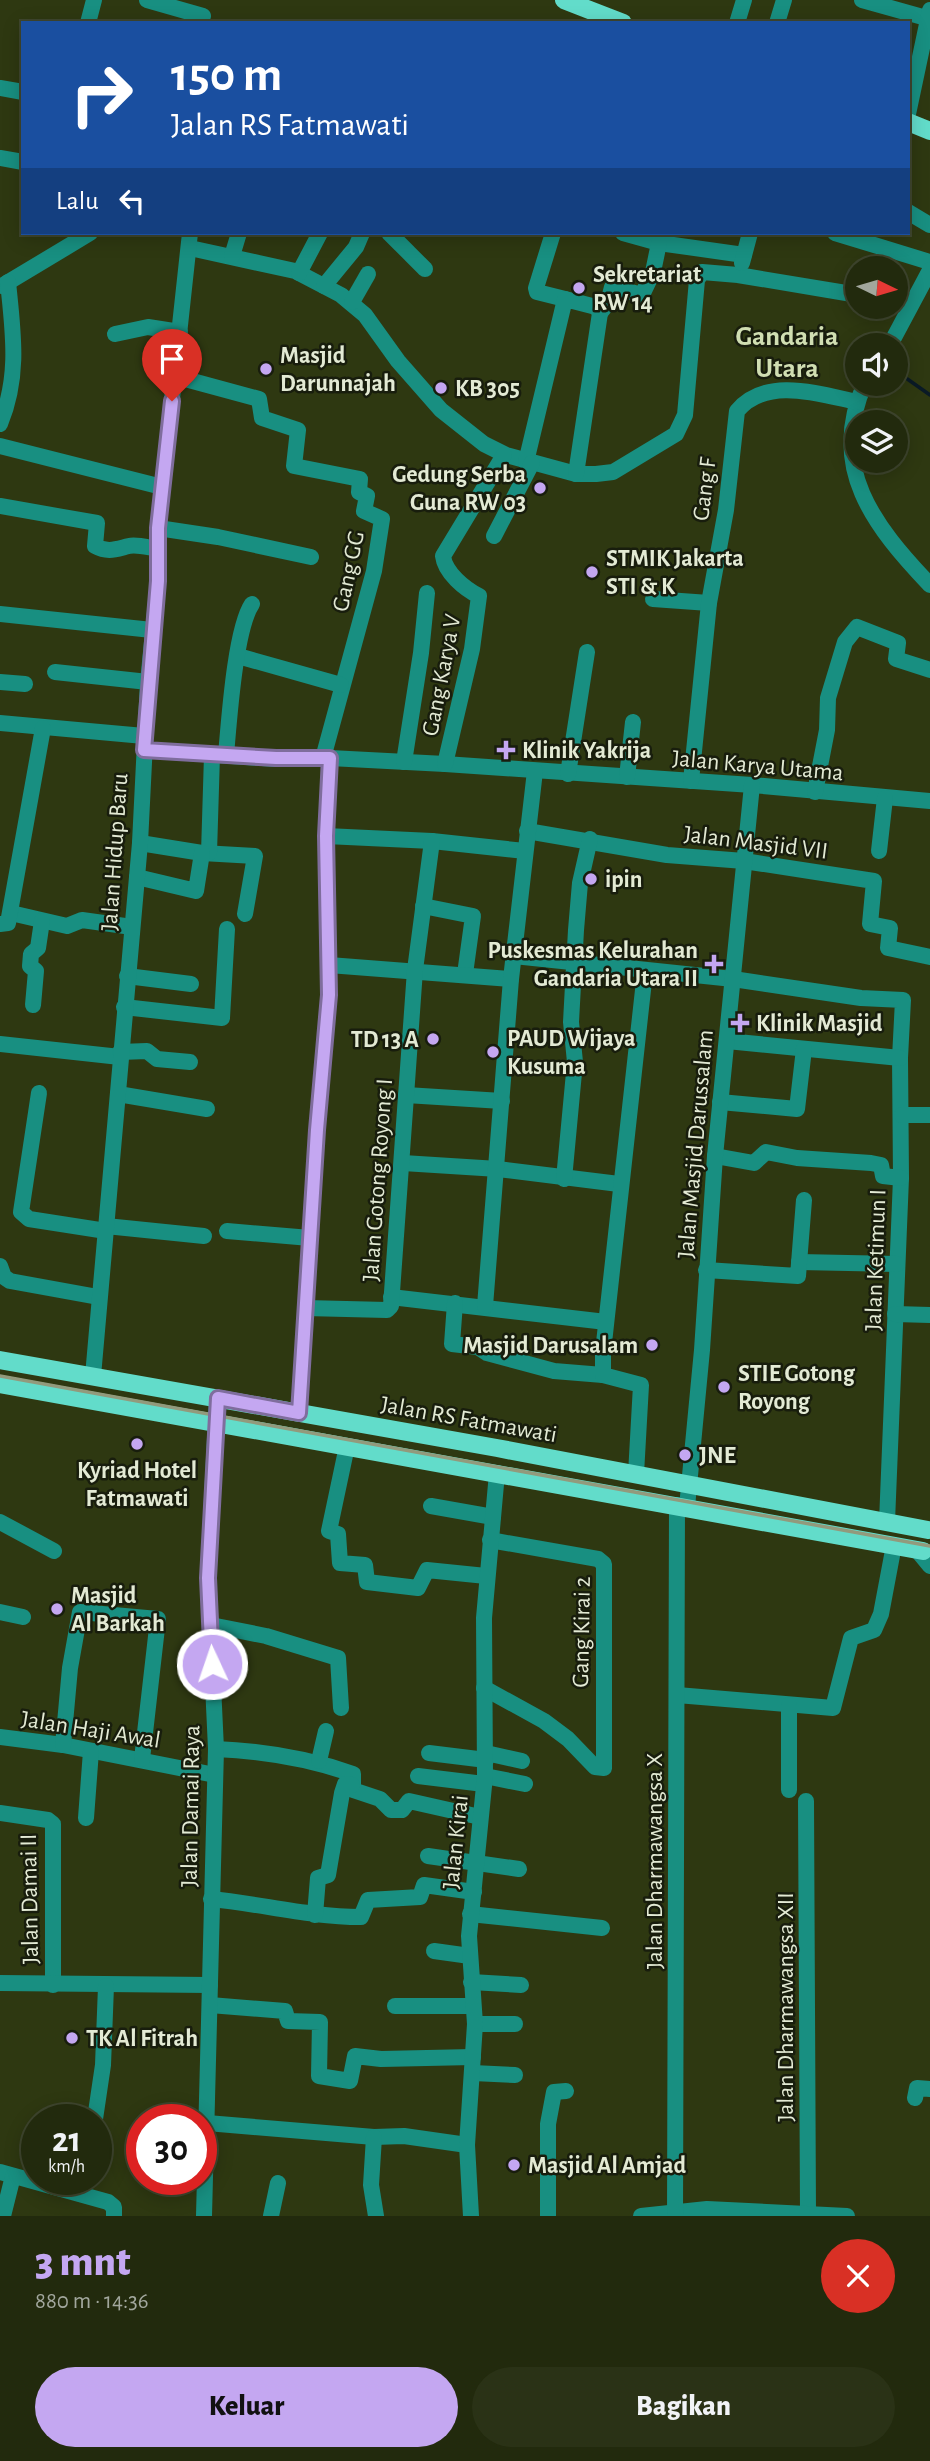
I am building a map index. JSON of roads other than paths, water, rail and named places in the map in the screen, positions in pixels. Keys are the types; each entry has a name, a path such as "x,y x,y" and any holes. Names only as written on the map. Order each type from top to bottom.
{"main road":[{"path":"576,2 602,19"},
{"path":"910,123 930,131"},
{"name":"Jalan RS Fatmawati","path":"0,1360 636,1474 928,1530"},
{"name":"Jalan RS Fatmawati","path":"1,1387 216,1422 682,1506 894,1545 923,1555"}],"street":[{"path":"89,21 94,0"},
{"path":"147,0 201,19 209,0"},
{"path":"738,21 744,0"},
{"path":"778,21 783,0"},
{"path":"862,0 929,15 921,64 910,106"},
{"path":"0,88 21,92"},
{"path":"0,158 21,162"},
{"path":"910,213 930,225"},
{"path":"0,424 9,401 15,373 4,285 87,235"},
{"path":"232,256 238,235"},
{"path":"299,273 319,235"},
{"path":"324,286 356,247 361,235"},
{"path":"392,235 425,269"},
{"path":"552,235 537,292 596,307 600,313"},
{"path":"630,235 659,243 744,255"},
{"path":"738,275 749,235"},
{"path":"842,235 930,262"},
{"path":"190,240 232,256 299,273 352,302 365,314 398,361 442,410 484,444 504,455 576,474 613,472 676,434 685,415 698,275 706,271 845,293"},
{"name":"Jalan Hidup Baru","path":"93,1376 140,843 144,743 159,549 158,528 190,240"},
{"path":"576,474 600,313 608,303 612,287 642,295 653,272 659,243"},
{"path":"896,333 930,270"},
{"path":"352,302 368,274"},
{"path":"494,536 529,463 565,299"},
{"path":"908,301 913,302"},
{"path":"115,334 148,327 180,332"},
{"name":"Gang GG","path":"174,376 259,399 261,418 298,430 294,466 360,479 359,492 367,496 364,511 382,519 374,570 341,685"},
{"name":"Gang F","path":"691,781 709,603 726,510 737,411 745,402 758,396 792,389 857,402"},
{"path":"860,396 850,448 856,483 883,532 930,585"},
{"path":"0,446 162,487"},
{"name":"Gang Karya V","path":"445,764 472,649 478,594 462,585 447,566 443,556 504,455"},
{"path":"0,506 97,523 95,546 115,551 132,546 159,549"},
{"path":"158,528 218,537 311,557"},
{"path":"404,762 422,653 427,593"},
{"path":"653,600 709,603"},
{"path":"137,877 196,891 206,853 219,755 238,656 252,604"},
{"path":"0,614 152,630"},
{"path":"815,792 827,730 828,698 845,642 857,627 898,643 896,659 930,670"},
{"path":"568,774 587,652"},
{"path":"238,656 341,685 327,758 326,836 330,965 299,1413"},
{"path":"55,672 148,682"},
{"path":"0,682 25,684"},
{"path":"626,777 633,722"},
{"name":"Jalan Karya Utama","path":"0,723 219,755 445,764 752,785 930,801"},
{"path":"43,728 5,918 42,920 67,926 82,920 132,927"},
{"path":"485,1306 498,1169 511,979 535,771"},
{"name":"Jalan Masjid Darussalam","path":"682,1506 690,1484 715,1156 752,785"},
{"path":"879,851 885,798"},
{"name":"Jalan Masjid VII","path":"527,831 590,839 667,855 744,861 874,881 870,925 890,928 888,948 930,957"},
{"path":"326,836 432,841 525,851"},
{"path":"564,1179 575,1062 571,1022 580,883 590,839"},
{"name":"Jalan Gotong Royong I","path":"305,1308 387,1310 391,1306 415,970 432,841"},
{"path":"140,843 206,853 255,856 245,914"},
{"path":"423,906 473,916 465,974"},
{"path":"33,1005 36,971 30,966 31,954 38,948 42,920"},
{"path":"124,1007 222,1018 227,929"},
{"path":"514,956 645,972 733,979"},
{"path":"330,965 511,979"},
{"path":"603,1375 620,1184 645,972"},
{"path":"127,976 191,984"},
{"name":"Jalan Ketimun I","path":"733,979 861,998 903,1000 900,1058 901,1178 887,1522"},
{"path":"727,1041 900,1058"},
{"path":"0,1044 120,1054 147,1051 157,1059 190,1062"},
{"path":"720,1102 797,1109 804,1049"},
{"path":"39,1093 21,1212 29,1219 204,1232"},
{"path":"118,1094 207,1109"},
{"path":"407,1095 502,1101"},
{"path":"902,1115 930,1115"},
{"path":"715,1156 754,1163 766,1152 797,1158 871,1163 881,1165 883,1176 901,1178"},
{"path":"403,1163 498,1169 620,1184"},
{"path":"706,1270 794,1278 798,1276 804,1200"},
{"path":"227,1231 310,1238"},
{"path":"799,1262 897,1264"},
{"path":"0,1266 4,1277 10,1282 98,1297"},
{"path":"391,1297 606,1322"},
{"path":"455,1303 452,1344 478,1347 487,1353 554,1371 603,1375 641,1385 636,1474"},
{"path":"895,1314 930,1315"},
{"name":"Jalan Damai Raya","path":"207,2104 216,1749 208,1578 218,1398"},
{"path":"348,1446 330,1531 338,1534 340,1563 365,1565 367,1582 418,1588 425,1570 486,1576"},
{"name":"Jalan Kirai","path":"471,2216 467,2145 475,2024 472,2006 470,1914 485,1768 486,1576 497,1473"},
{"path":"431,1506 493,1517"},
{"name":"Jalan Dharmawangsa X","path":"677,2215 677,1695 682,1506"},
{"path":"0,1522 54,1550"},
{"name":"Gang Kirai 2","path":"484,1688 544,1721 568,1739 595,1768 602,1769 605,1760 604,1564 598,1559 490,1540"},
{"path":"677,1695 833,1708 850,1638 874,1630 881,1614 894,1545"},
{"path":"0,1612 23,1617"},
{"path":"62,1745 70,1668 80,1612 158,1619 142,1759"},
{"path":"211,1625 266,1636 338,1658 341,1708"},
{"path":"789,1705 789,1790"},
{"path":"318,1761 326,1731"},
{"name":"Jalan Haji Awal","path":"0,1737 142,1759 215,1775"},
{"path":"216,1749 256,1751 318,1761 353,1779"},
{"path":"86,1818 92,1751"},
{"path":"429,1753 485,1768 525,1784"},
{"path":"418,1776 522,1761"},
{"path":"353,1779 354,1790 376,1797 391,1810 402,1811 409,1801 480,1817"},
{"path":"315,1916 318,1878 328,1875 341,1793 345,1784 353,1779"},
{"name":"Jalan Dharmawangsa XII","path":"807,1801 807,2213"},
{"name":"Jalan Damai II","path":"0,1813 48,1820 53,1824 53,1985"},
{"path":"428,1856 519,1869"},
{"path":"211,1899 251,1903 315,1916 361,1917 368,1900 420,1897 425,1885 474,1892"},
{"path":"470,1914 602,1928"},
{"path":"434,1951 470,1956"},
{"path":"471,1982 520,1985"},
{"name":"Jalan Damai II","path":"0,1983 210,1985"},
{"path":"97,2104 103,2064 106,1986"},
{"path":"210,2005 285,2011 288,2021 320,2022 319,2076 350,2081 355,2056 473,2065 515,2076"},
{"path":"396,2006 472,2006"},
{"path":"475,2024 516,2024"},
{"path":"915,2098 917,2088 930,2089"},
{"path":"548,2216 548,2124 554,2092 566,2091"},
{"path":"217,2124 374,2137 404,2136 467,2145"},
{"path":"374,2137 371,2185 376,2216"},
{"path":"3,2216 6,2174 111,2203 114,2216"},
{"path":"271,2216 278,2183"},
{"name":"Jalan Damai Raya","path":"204,2216 205,2195"},
{"path":"641,2216 677,2215 707,2208 846,2216"}],"waterway":[{"path":"908,379 930,395"}],"railway":[{"path":"0,1376 930,1546"}],"place":[{"name":"Sekretariat RW 14","path":"579,288"},
{"name":"Masjid Darunnajah","path":"266,369"},
{"name":"KB 305","path":"441,388"},
{"name":"Gedung Serba Guna RW 03","path":"540,488"},
{"name":"STMIK Jakarta STI & K","path":"592,572"},
{"name":"Klinik Yakrija","path":"506,750"},
{"name":"ipin","path":"591,879"},
{"name":"Puskesmas Kelurahan Gandaria Utara II","path":"714,964"},
{"name":"Klinik Masjid","path":"740,1023"},
{"name":"TD 13 A","path":"433,1039"},
{"name":"PAUD Wijaya Kusuma","path":"493,1052"},
{"name":"Masjid Darusalam","path":"652,1345"},
{"name":"STIE Gotong Royong","path":"724,1387"},
{"name":"Kyriad Hotel Fatmawati","path":"137,1444"},
{"name":"JNE","path":"685,1455"},
{"name":"Masjid Al Barkah","path":"57,1609"},
{"name":"TK Al Fitrah","path":"72,2038"},
{"name":"Masjid Al Amjad","path":"514,2165"}],"district":[{"name":"Gandaria Utara","path":"787,351"}]}
